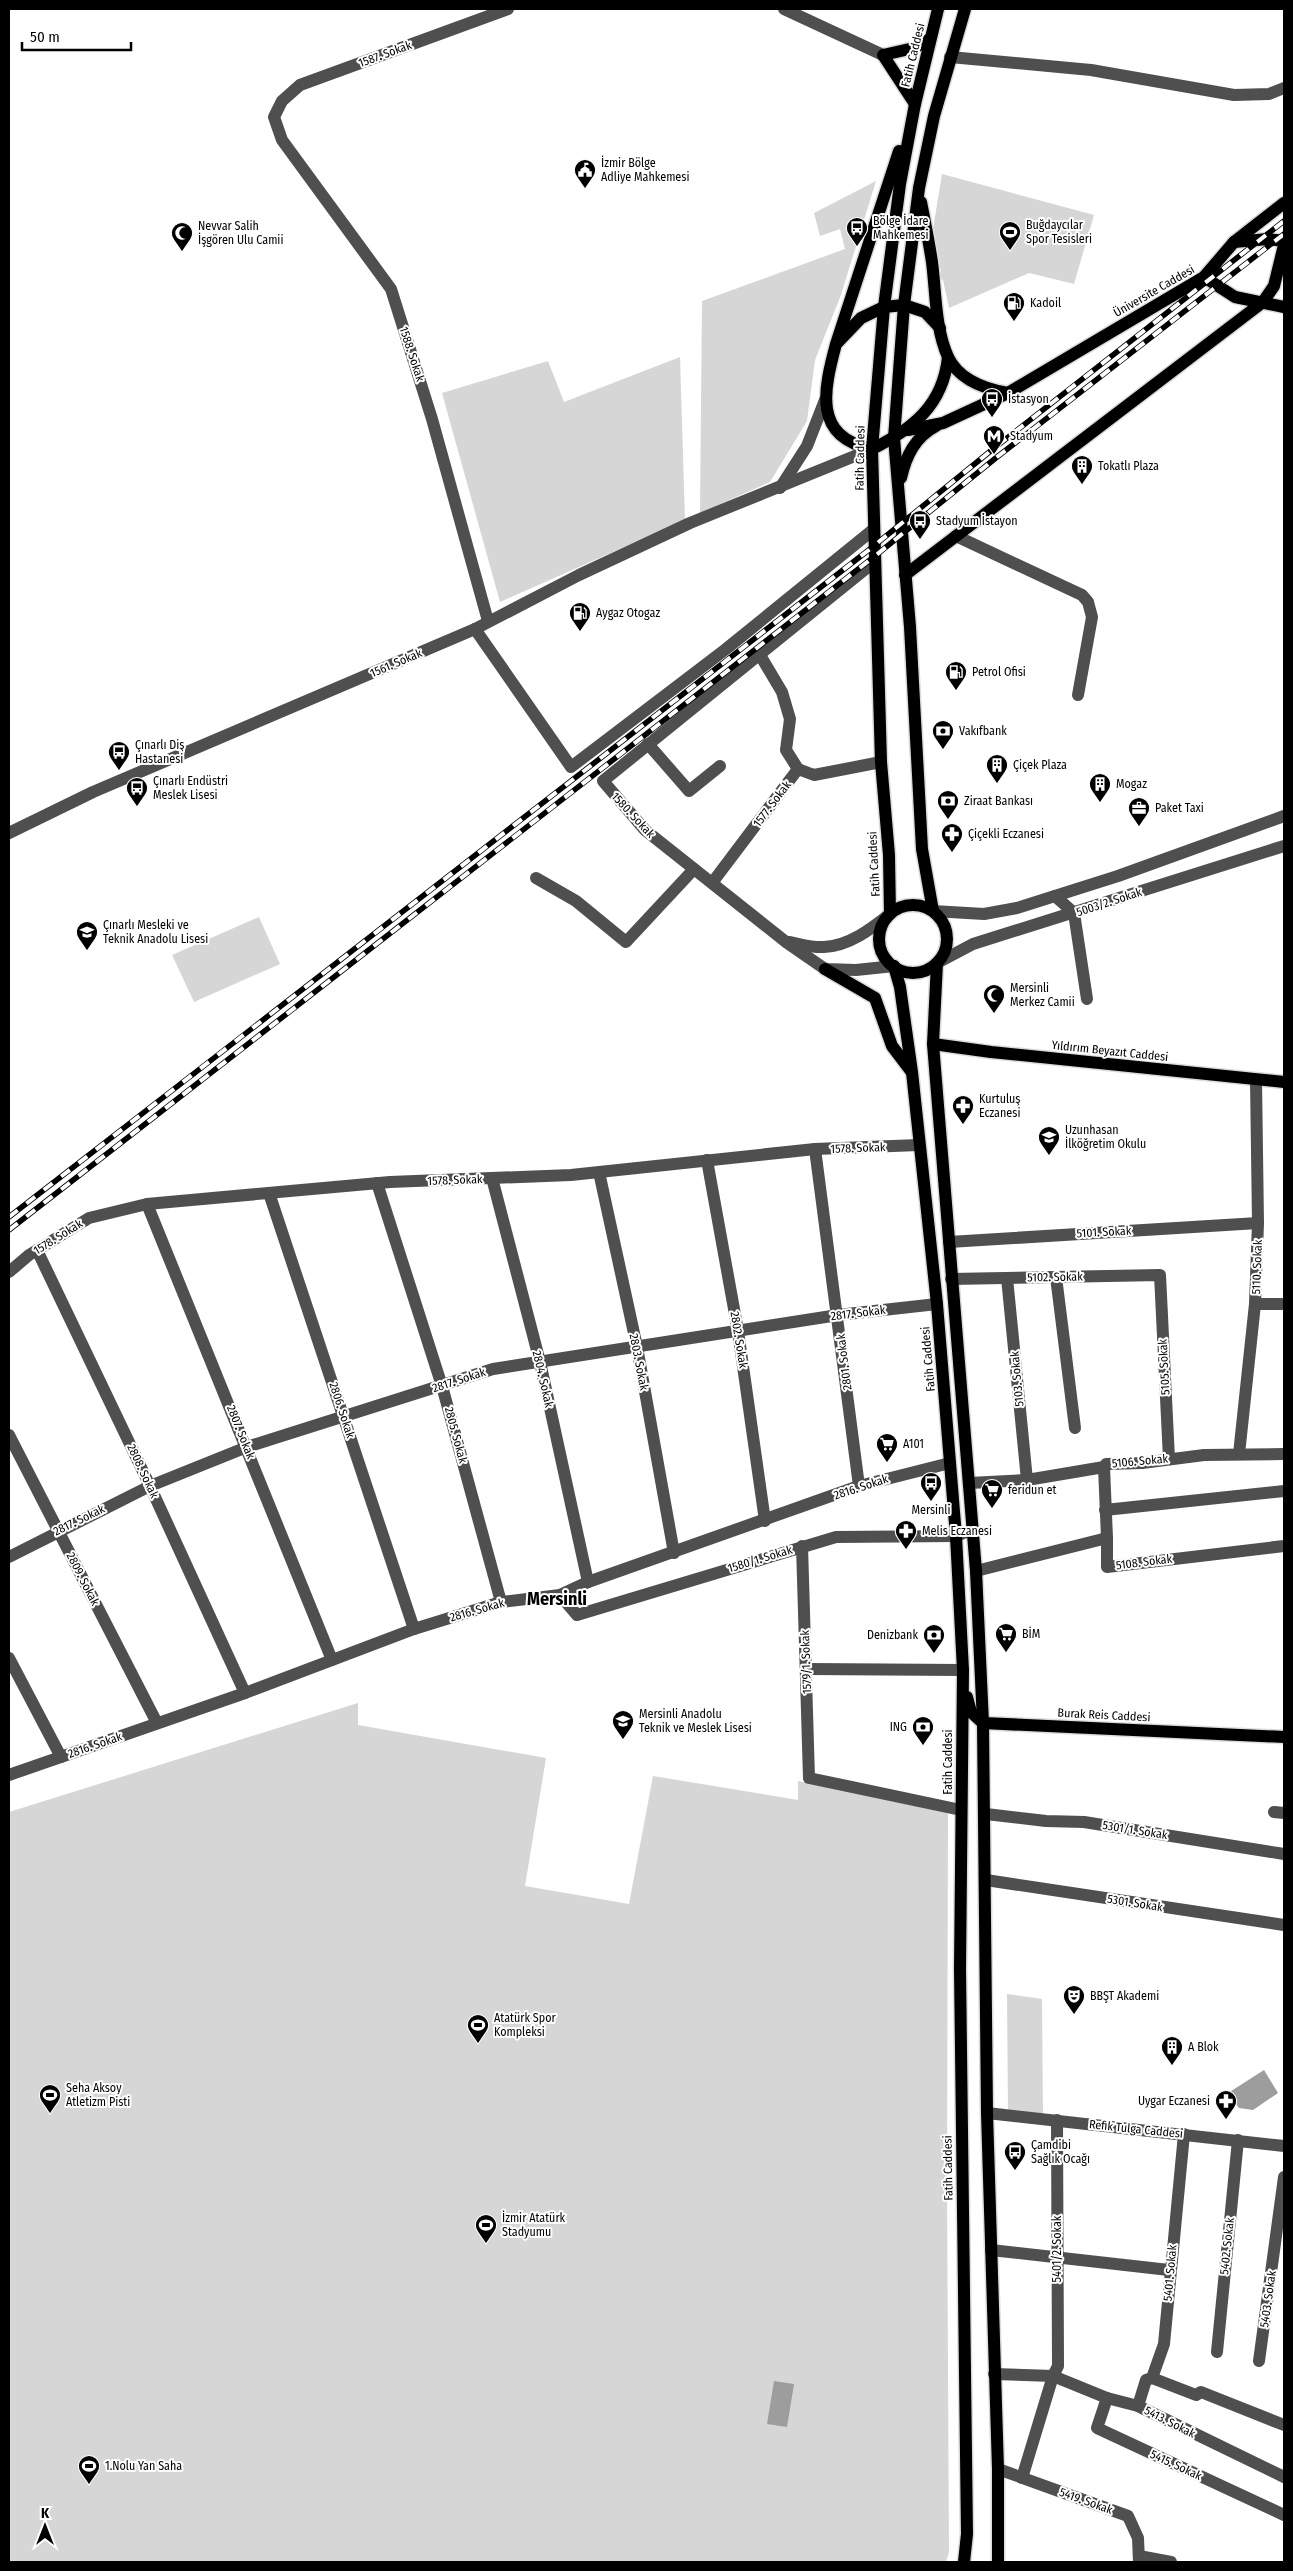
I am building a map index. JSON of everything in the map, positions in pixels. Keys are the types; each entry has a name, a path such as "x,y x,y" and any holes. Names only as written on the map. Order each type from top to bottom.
{"main road":[{"name":"Fatih Caddesi","path":"890,914 881,762 872,449 884,307 900,184 915,104 938,9"},
{"path":"933,911 922,850 905,576 894,438 904,305 918,188 934,116 965,9"},
{"path":"918,188 932,262 940,328 948,357 946,376 928,411 906,430 872,449 854,446 839,434 832,422 825,400 836,344 915,104 883,55 914,48 930,39"},
{"path":"1204,277 1234,242 1284,203"},
{"path":"1234,242 1268,239 1284,241"},
{"path":"905,576 1263,302 1274,286 1284,245"},
{"name":"Üniversite Caddesi","path":"944,422 1008,393 1204,277 1235,297 1284,307"},
{"path":"836,344 861,318 884,307 904,305 925,312 940,328"},
{"path":"948,357 961,373 975,383 988,390 1008,393"},
{"path":"906,430 944,422"},
{"path":"899,488 905,462 914,445 927,431 944,422"},
{"path":"911,905 923,906 933,911 941,918 947,936 943,955 937,963 927,970 916,973 904,972 894,966 884,955 879,941 880,931 890,914 900,907 911,905"},
{"path":"937,963 933,1044 976,1571 983,1723 986,1814 987,2113 998,2469 998,2562"},
{"name":"Fatih Caddesi","path":"894,966 900,986 912,1072 937,1304 956,1536 963,1670 960,1969 967,2534"},
{"path":"825,969 875,998 892,1046 912,1072"},
{"name":"Yıldırım Beyazıt Caddesi","path":"933,1044 991,1052 1284,1082"},
{"path":"963,1670 969,1709 983,1723"},
{"name":"Burak Reis Caddesi","path":"983,1723 1284,1737"},
{"path":"963,2562 967,2534"},
{"path":"967,2534 970,2562"}],"street":[{"name":"1587. Sokak","path":"274,117 282,101 300,85 508,9"},
{"path":"784,9 883,55"},
{"path":"950,57 1091,70 1234,95 1269,94 1284,88"},
{"name":"1588. Sokak","path":"274,117 282,140 391,289 432,419 488,621"},
{"path":"780,488 807,446 825,400"},
{"name":"1561. Sokak","path":"9,832 93,792 475,629 579,574 682,526 780,488 872,449"},
{"path":"475,629 571,767 726,649 874,529"},
{"path":"956,536 1082,595 1088,602 1092,617 1078,695"},
{"name":"1580. Sokak","path":"825,969 786,942 644,830 603,781 874,562"},
{"path":"760,655 782,692 790,719 786,750 798,769"},
{"path":"648,744 689,791 720,766"},
{"name":"1577. Sokak","path":"712,883 798,769 814,775 881,762"},
{"name":"5003/2. Sokak","path":"933,911 984,914 1017,908 1284,816"},
{"name":"5003/2. Sokak","path":"937,963 972,944 1284,846"},
{"path":"536,878 576,902 626,942 694,869"},
{"path":"1055,896 1074,913 1087,999"},
{"path":"786,942 824,947 838,944 871,929 890,914"},
{"path":"825,969 856,970 894,966"},
{"name":"5110. Sokak","path":"1239,1454 1255,1304 1258,1223 1256,1080"},
{"name":"1578. Sokak","path":"9,1272 38,1250 89,1218 147,1204 378,1183 599,1172 815,1149 919,1145"},
{"name":"2801. Sokak","path":"815,1149 859,1486"},
{"name":"2802. Sokak","path":"707,1160 738,1331 765,1521"},
{"name":"2803. Sokak","path":"599,1172 637,1347 674,1553"},
{"name":"2804. Sokak","path":"492,1178 540,1362 588,1582"},
{"name":"2805. Sokak","path":"378,1183 442,1386 501,1602"},
{"name":"2806. Sokak","path":"269,1193 414,1628"},
{"name":"2807. Sokak","path":"147,1204 332,1660"},
{"name":"5101. Sokak","path":"949,1242 1258,1223"},
{"name":"2808. Sokak","path":"38,1250 245,1692"},
{"name":"5102. Sokak","path":"951,1279 1160,1275"},
{"name":"5105. Sokak","path":"1160,1275 1169,1459"},
{"path":"1056,1277 1075,1428"},
{"name":"5103. Sokak","path":"1008,1278 1027,1480"},
{"name":"2817. Sokak","path":"9,1557 59,1530 150,1486 247,1447 493,1369 838,1315 937,1304"},
{"path":"1255,1304 1284,1304"},
{"name":"2809. Sokak","path":"9,1435 157,1724"},
{"name":"5106. Sokak","path":"969,1483 1027,1480 1104,1467 1106,1464 1204,1455 1284,1454"},
{"name":"2816. Sokak","path":"9,1775 157,1724 414,1628 501,1602 560,1595 588,1582 765,1521 859,1486 950,1462"},
{"path":"976,1571 1107,1538 1104,1467"},
{"path":"1105,1510 1284,1491"},
{"name":"1580/1. Sokak","path":"560,1595 577,1614 836,1537 956,1536 972,1530"},
{"name":"5108. Sokak","path":"1107,1538 1107,1567 1284,1546"},
{"name":"1579/1. Sokak","path":"802,1546 809,1778 962,1810"},
{"path":"9,1658 61,1757"},
{"path":"806,1669 963,1670"},
{"name":"5301/1. Sokak","path":"986,1814 1046,1821 1084,1822 1284,1854"},
{"name":"5301. Sokak","path":"986,1880 1284,1925"},
{"name":"Refik Tulga Caddesi","path":"987,2113 1284,2146"},
{"name":"5401/2. Sokak","path":"1022,2478 1052,2376 1058,2366 1056,2120"},
{"name":"5401. Sokak","path":"1138,2406 1146,2380 1152,2378 1164,2344 1169,2270 1184,2134"},
{"name":"5402. Sokak","path":"1216,2352 1238,2140"},
{"name":"5403. Sokak","path":"1259,2361 1284,2177"},
{"path":"991,2250 1169,2270"},
{"name":"5413. Sokak","path":"994,2374 1052,2376 1107,2398 1138,2406 1284,2477"},
{"path":"1152,2378 1196,2395 1201,2392 1284,2425"},
{"name":"5415. Sokak","path":"1107,2398 1097,2428 1284,2514"},
{"name":"5419. Sokak","path":"998,2469 1128,2516 1138,2538 1139,2559"},
{"path":"1139,2559 1171,2562"}],"shaded area":[{"name":"Buğdaycılar Spor Tesisleri","path":"942,174 1094,215 1074,284 1029,273 949,308 943,280 939,278 941,271 933,229"},
{"path":"876,181 841,295 815,360 807,421 770,482 700,513 702,301 845,249 840,229 820,236 814,213"},
{"path":"680,357 685,520 500,602 442,393 548,361 564,402"},
{"path":"259,917 280,964 194,1002 172,955"},
{"name":"Atatürk Spor Kompleksi","path":"358,1703 358,1725 546,1758 525,1886 629,1904 653,1776 798,1800 798,1781 948,1813 947,2185 949,2552 946,2562 9,2562 9,1812"},
{"path":"1007,1994 1042,1999 1043,2114 1008,2110"},
{"path":"1264,2070 1278,2093 1253,2110 1239,2108 1228,2093"},
{"path":"774,2381 794,2384 787,2427 767,2424"}],"railway":[{"path":"9,1217 870,549 993,449 1284,221"},
{"path":"9,1230 875,556 997,457 1284,234"}],"place":[{"name":"İzmir Bölge Adliye Mahkemesi","path":"585,189"},
{"name":"Bölge İdare Mahkemesi","path":"857,247"},
{"name":"Buğdaycılar Spor Tesisleri","path":"1010,251"},
{"name":"Nevvar Salih İşgören Ulu Camii","path":"182,252"},
{"name":"Kadoil","path":"1014,322"},
{"name":"İstasyon","path":"992,418"},
{"name":"Stadyum","path":"994,455"},
{"name":"Tokatlı Plaza","path":"1082,485"},
{"name":"Stadyum İstayon","path":"920,540"},
{"name":"Aygaz Otogaz","path":"580,632"},
{"name":"Petrol Ofisi","path":"956,691"},
{"name":"Vakıfbank","path":"943,750"},
{"name":"Çınarlı Diş Hastanesi","path":"119,771"},
{"name":"Çiçek Plaza","path":"997,784"},
{"name":"Mogaz","path":"1100,803"},
{"name":"Çınarlı Endüstri Meslek Lisesi","path":"137,807"},
{"name":"Ziraat Bankası","path":"948,820"},
{"name":"Paket Taxi","path":"1139,827"},
{"name":"Çiçekli Eczanesi","path":"952,853"},
{"name":"Çınarlı Mesleki ve Teknik Anadolu Lisesi","path":"87,951"},
{"name":"Mersinli Merkez Camii","path":"994,1014"},
{"name":"Kurtuluş Eczanesi","path":"963,1125"},
{"name":"Uzunhasan İlköğretim Okulu","path":"1049,1156"},
{"name":"A101","path":"887,1463"},
{"name":"Mersinli","path":"931,1502"},
{"name":"feridun et","path":"992,1509"},
{"name":"Melis Eczanesi","path":"906,1550"},
{"name":"BİM","path":"1006,1653"},
{"name":"Denizbank","path":"934,1654"},
{"name":"Mersinli Anadolu Teknik ve Meslek Lisesi","path":"623,1740"},
{"name":"ING","path":"923,1746"},
{"name":"BBŞT Akademi","path":"1074,2015"},
{"name":"Atatürk Spor Kompleksi","path":"478,2044"},
{"name":"A Blok","path":"1172,2066"},
{"name":"Seha Aksoy Atletizm Pisti","path":"50,2114"},
{"name":"Uygar Eczanesi","path":"1226,2120"},
{"name":"Çamdibi Sağlık Ocağı","path":"1015,2171"},
{"name":"İzmir Atatürk Stadyumu","path":"486,2244"},
{"name":"1.Nolu Yan Saha","path":"89,2485"}],"district":[{"name":"Mersinli","path":"557,1599"}]}
